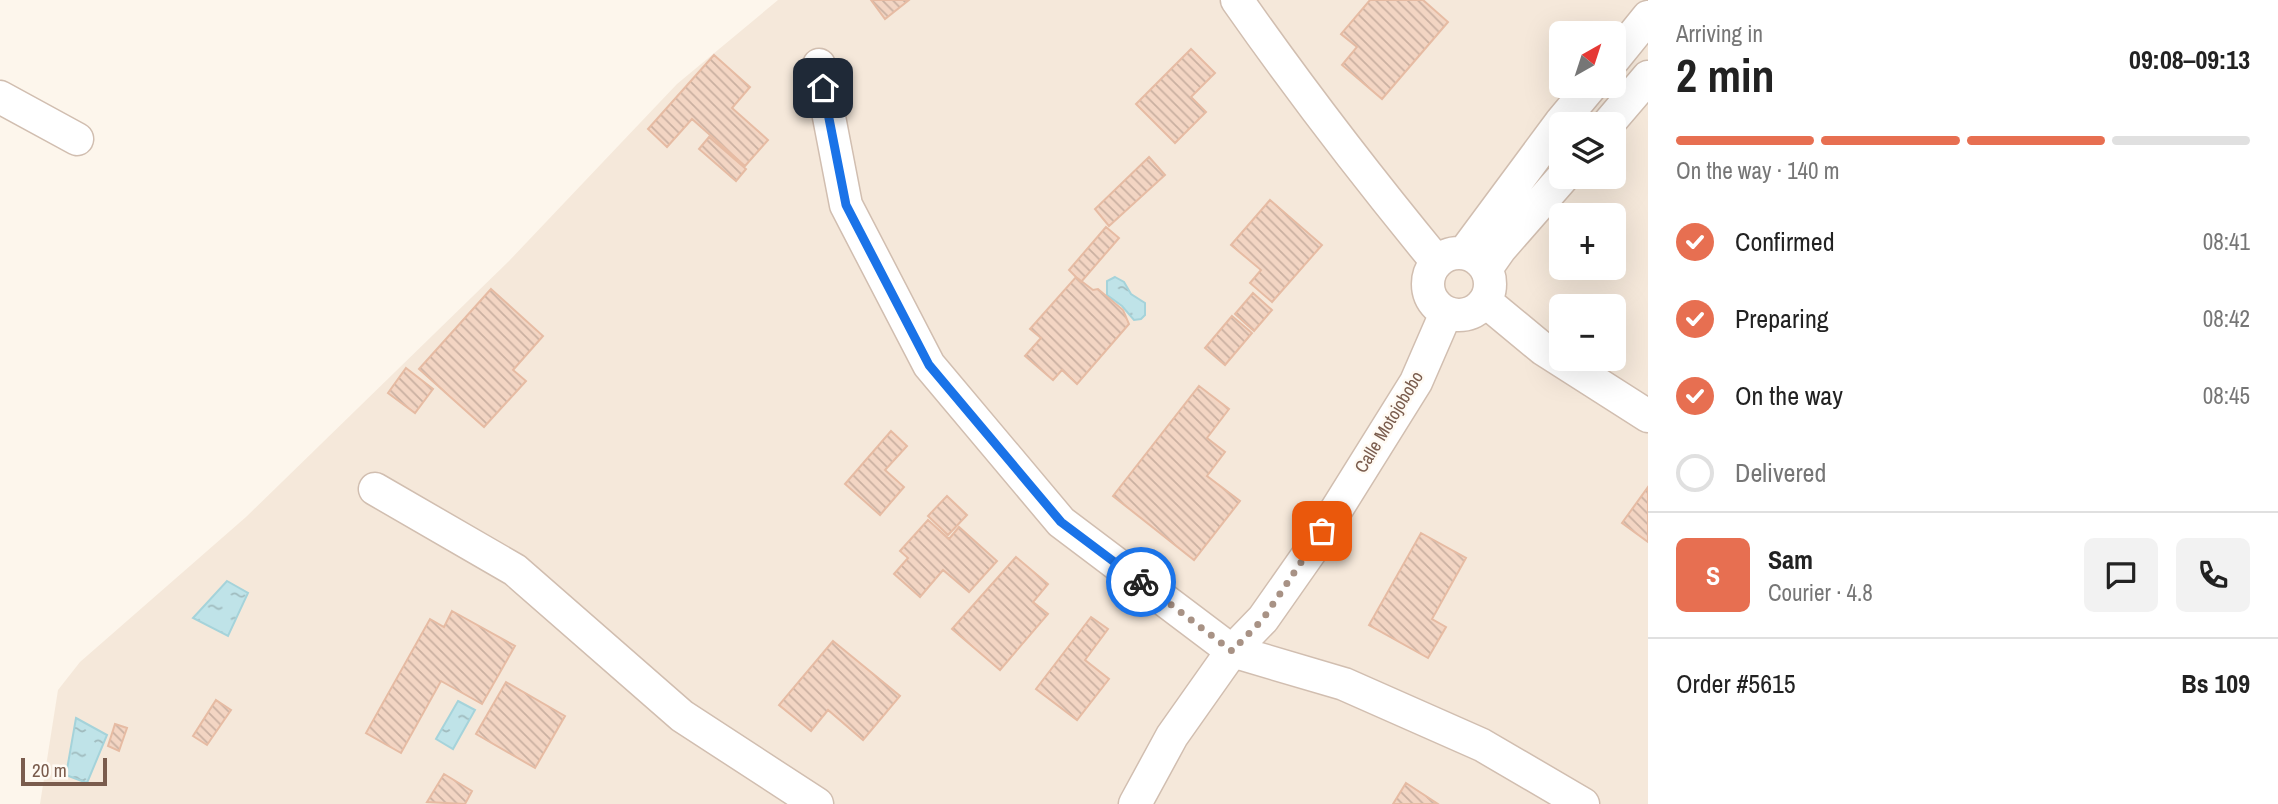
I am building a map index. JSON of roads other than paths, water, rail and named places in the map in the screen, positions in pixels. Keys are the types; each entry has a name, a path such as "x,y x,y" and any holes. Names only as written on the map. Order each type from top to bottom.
{"street":[{"path":"1237,0 1365,175 1462,261 1490,285 1485,301 1479,308 1464,315 1446,313 1438,307 1428,289 1428,279 1462,261 1500,249 1552,189"},
{"path":"1626,44 1648,17"},
{"path":"819,65 846,205 929,365 1061,522 1232,651 1344,684 1482,745 1583,804"},
{"path":"1618,112 1648,77"},
{"path":"0,97 77,139"},
{"path":"1462,261 1581,98"},
{"path":"1485,301 1543,349 1648,416"},
{"name":"Calle Motojobobo","path":"1135,804 1172,736 1232,651 1263,619 1310,552 1416,382 1446,313"},
{"path":"375,489 515,570 682,716 817,804"}],"water":[{"path":"1115,277 1124,282 1131,294 1145,303 1145,315 1141,319 1134,320 1122,306 1107,295 1107,281"},
{"path":"227,581 248,593 228,636 193,618"},
{"path":"458,701 475,710 453,749 436,739"},
{"path":"76,718 107,735 87,783 66,775"}]}
